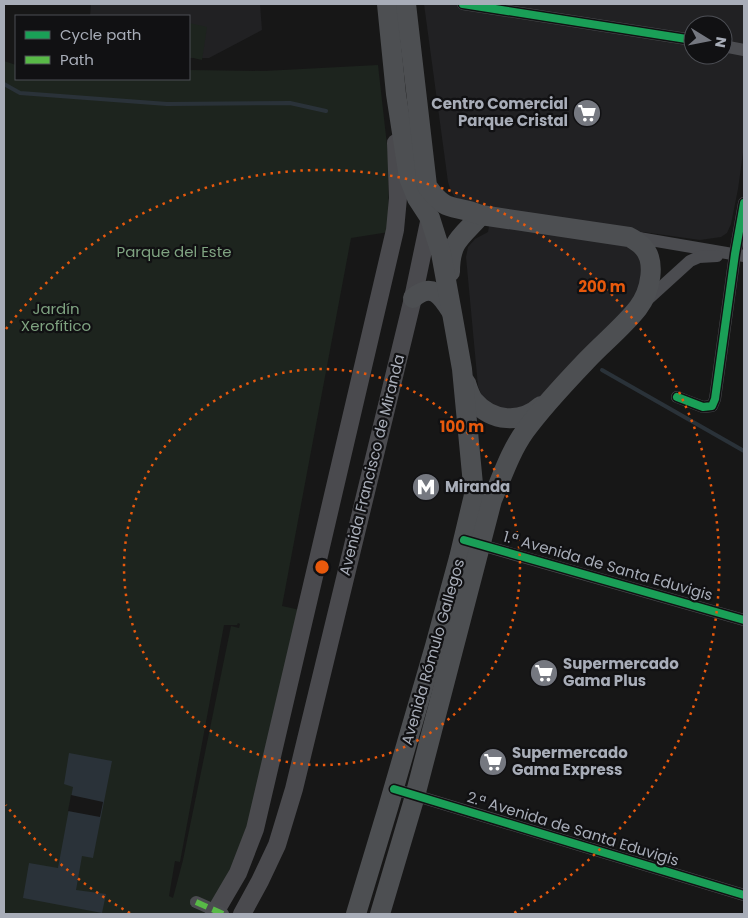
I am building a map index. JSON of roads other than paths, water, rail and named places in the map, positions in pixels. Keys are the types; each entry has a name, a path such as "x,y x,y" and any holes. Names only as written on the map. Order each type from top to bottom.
{"main road":[{"name":"Avenida Francisco de Miranda","path":"214,914 238,873 255,829 395,230 398,198 396,94 386,4"},
{"name":"Avenida Francisco de Miranda","path":"242,914 277,844 294,789 413,298 430,218 406,4"},
{"name":"Avenida Rómulo Gallegos","path":"380,914 416,796 473,542 474,495 462,369 441,253 430,218 417,198 409,178 396,94"},
{"path":"427,186 436,199 447,207 481,215 628,237"},
{"path":"452,313 450,277 454,246 462,234 481,215"},
{"name":"Avenida Rómulo Gallegos","path":"356,914 473,542 514,448 525,431 560,390 638,307 649,285 651,268 647,253 642,245 628,237"},
{"path":"413,298 421,292 434,292 442,296 452,313"},
{"path":"462,369 474,401 490,413 504,419 528,415 537,410 560,390"}],"street":[{"path":"463,4 683,38"},
{"path":"676,397 703,407 712,406 715,399 739,255 744,203"},
{"path":"628,237 739,255"},
{"path":"638,307 690,261 699,257 739,255"},
{"name":"1.ª Avenida de Santa Eduvigis","path":"473,542 744,620"},
{"name":"2.ª Avenida de Santa Eduvigis","path":"394,789 744,895"},
{"path":"196,902 223,914"}],"waterway":[{"path":"4,84 20,93 167,104 290,103 326,111"},
{"path":"602,370 744,451"}],"place":[{"name":"Centro Comercial Parque Cristal","path":"587,113"},
{"name":"Miranda","path":"426,487"},
{"name":"Supermercado Gama Plus","path":"544,673"},
{"name":"Supermercado Gama Express","path":"493,762"}],"park label":[{"name":"Parque del Este","path":"174,252"},
{"name":"Jardín Xerofítico","path":"56,318"}]}
